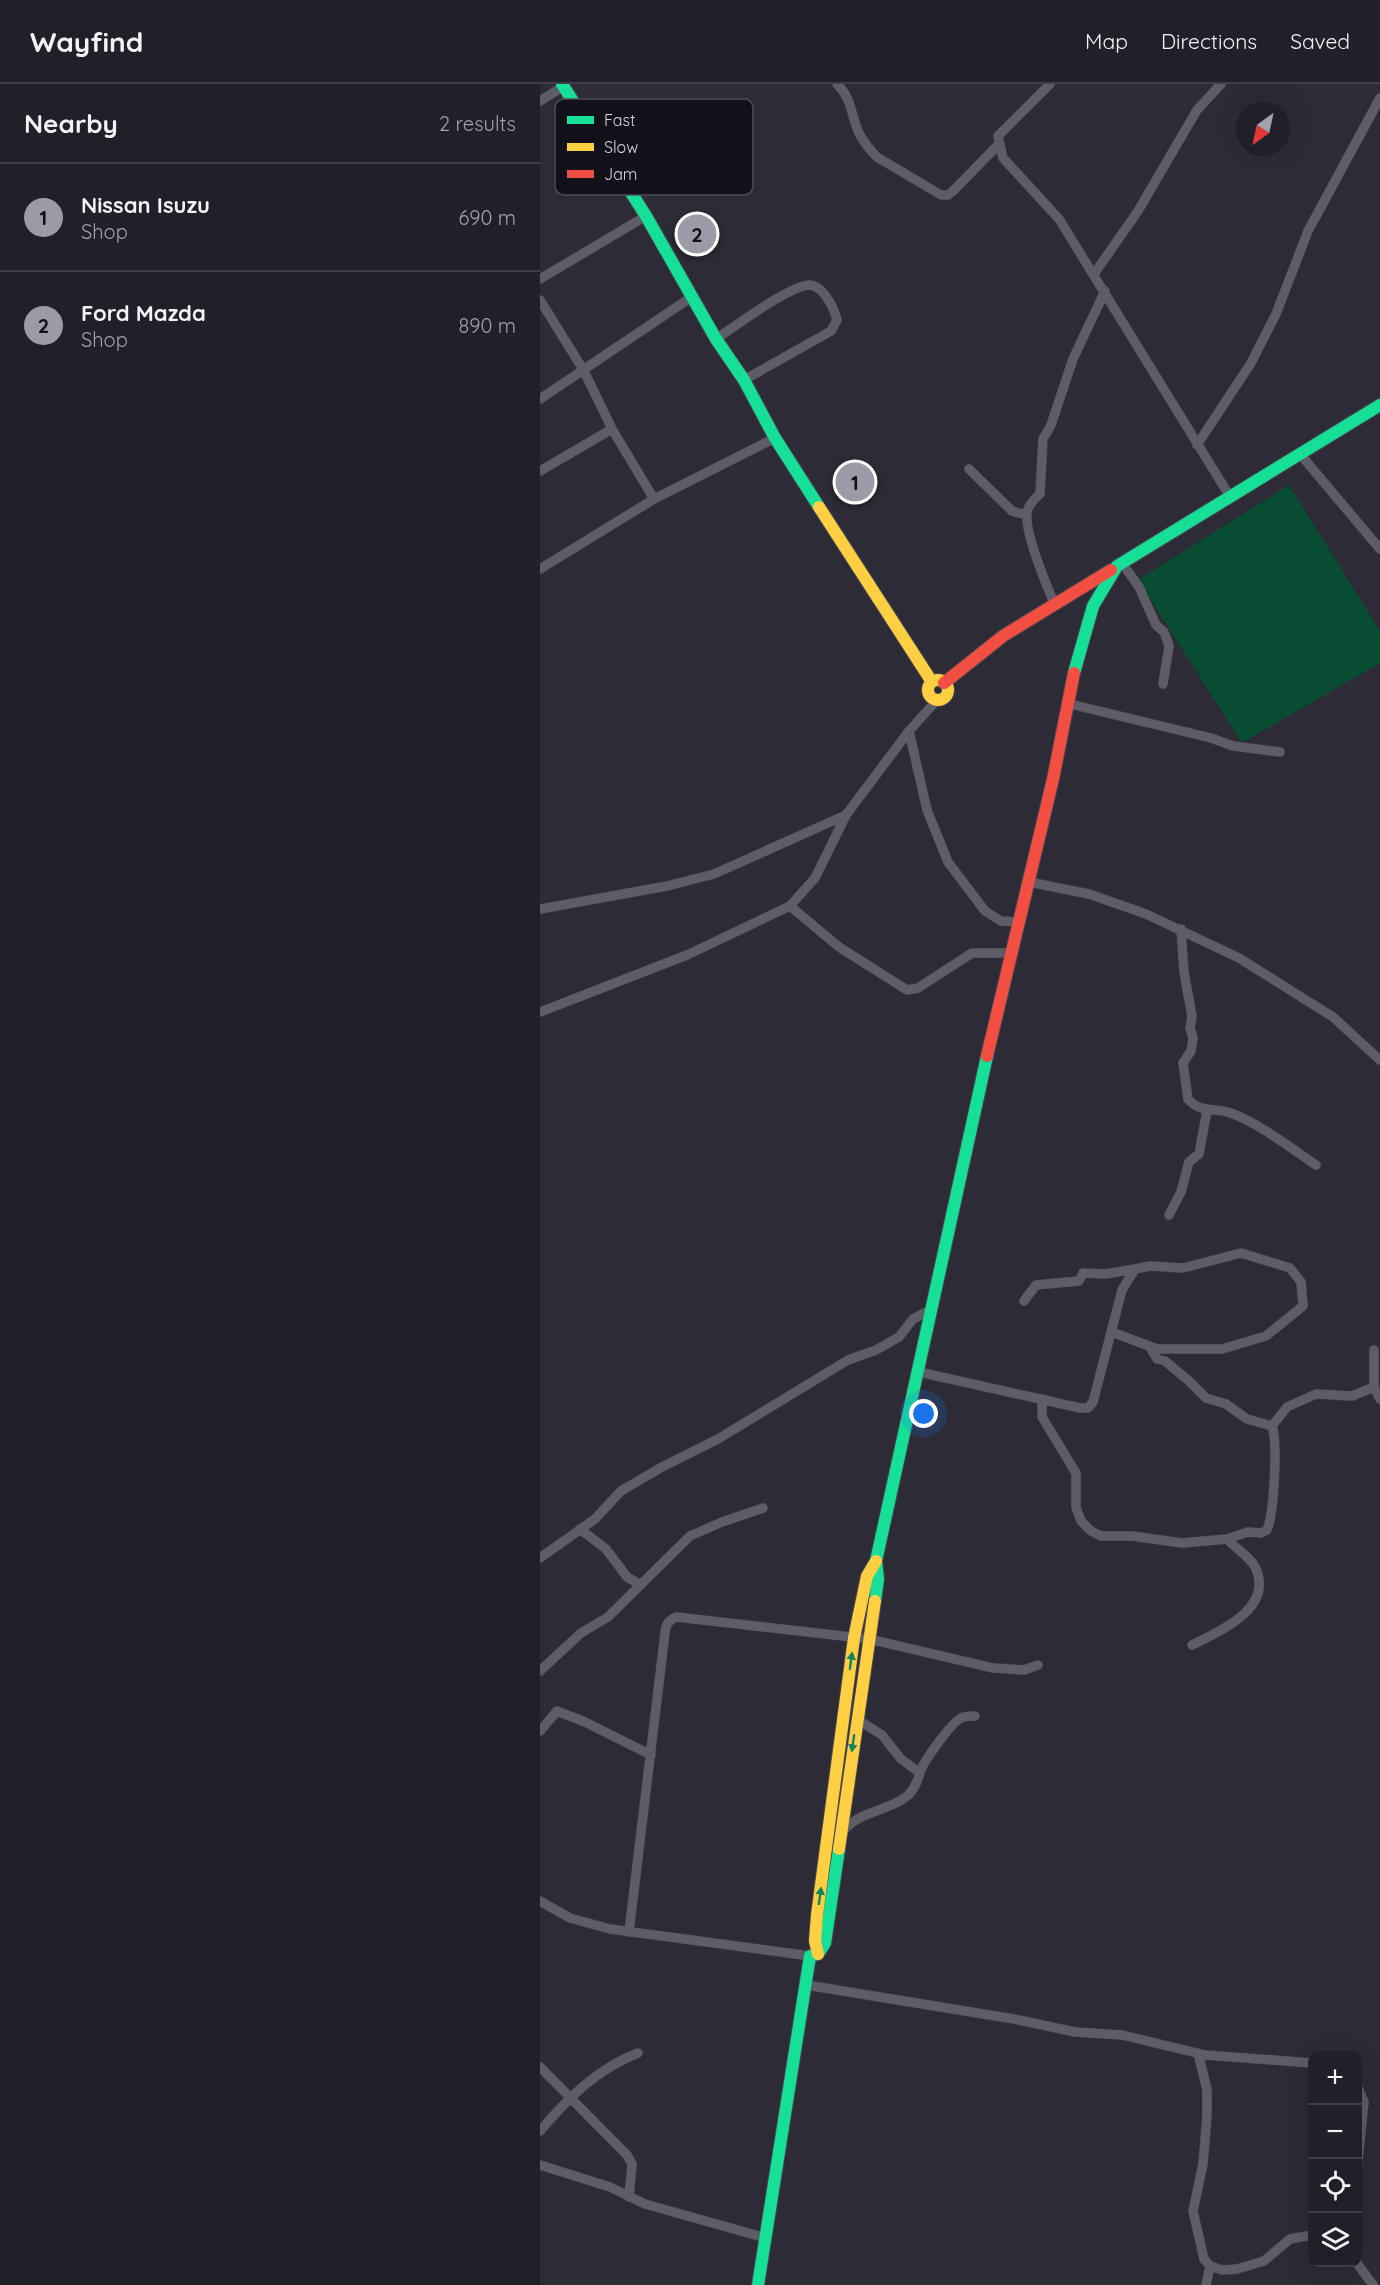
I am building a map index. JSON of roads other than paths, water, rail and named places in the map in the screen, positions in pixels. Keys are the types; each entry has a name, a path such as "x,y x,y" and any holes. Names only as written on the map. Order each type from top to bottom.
{"street":[{"path":"837,84 845,93 858,132 877,157 941,195 948,195 953,191 999,144"},
{"path":"1050,84 998,136 1003,158 1059,219 1230,495"},
{"path":"1094,274 1138,211 1197,110 1221,84"},
{"path":"540,100 563,85 572,99"},
{"path":"1197,445 1251,363 1280,305 1308,231 1380,98"},
{"path":"632,195 693,296 716,339 744,380 775,438 938,683"},
{"path":"540,279 645,216"},
{"path":"716,339 793,290 810,285 820,289 831,304 837,320 831,331 744,380"},
{"path":"1054,603 1037,562 1026,515 1031,502 1040,494 1042,439 1051,425 1073,359 1105,291"},
{"path":"540,399 693,296"},
{"path":"540,300 584,371 612,429 654,499"},
{"path":"540,320 549,314"},
{"path":"540,1012 687,955 790,906 815,878 846,815 909,731 937,700 928,693 938,683 970,658 1054,603 1380,405"},
{"path":"540,471 612,429"},
{"path":"540,569 654,499 775,438"},
{"path":"1300,454 1380,549"},
{"path":"969,469 1012,511 1026,515"},
{"path":"1120,565 1139,587 1156,625 1164,632 1170,646 1163,684"},
{"path":"758,2285 806,1985 814,1955 817,1915 854,1638 867,1576 876,1561 1011,953 1070,704 1076,663 1093,606 1120,565"},
{"path":"1070,704 1210,738 1233,746 1280,752"},
{"path":"909,731 927,810 948,862 986,912 1001,921 1019,922"},
{"path":"540,909 714,874 846,815"},
{"path":"1029,882 1089,894 1146,914 1239,958 1310,1002 1354,1034 1380,1060"},
{"path":"790,906 839,947 907,990 918,988 972,953 1011,953"},
{"path":"1181,929 1183,962 1192,1016 1190,1028 1193,1038 1191,1051 1183,1064 1186,1094 1192,1103 1207,1111 1223,1111 1243,1119 1316,1165"},
{"path":"1169,1215 1180,1192 1189,1162 1199,1154 1207,1111"},
{"path":"1024,1301 1036,1285 1078,1281 1083,1274 1104,1274 1150,1266 1183,1268 1241,1253 1290,1268 1301,1282 1303,1306 1266,1336 1214,1350 1150,1347 1112,1332"},
{"path":"919,1372 1088,1408 1093,1402 1122,1290 1135,1269"},
{"path":"540,1558 605,1510 621,1491 662,1467 728,1434 848,1360 876,1350 899,1337 913,1319 932,1309"},
{"path":"1150,1347 1157,1359 1165,1362 1189,1381 1201,1395 1226,1404 1247,1419 1272,1426"},
{"path":"1374,1350 1374,1387 1380,1398"},
{"path":"1272,1426 1287,1407 1316,1394 1352,1396 1374,1387"},
{"path":"1042,1399 1042,1417 1076,1473 1076,1507 1081,1521 1101,1536 1132,1536 1182,1543 1227,1539 1248,1532 1261,1533 1267,1530 1276,1436 1272,1426"},
{"path":"540,1671 580,1633 608,1617 660,1563 690,1536 763,1508"},
{"path":"580,1529 606,1549 627,1577 641,1585"},
{"path":"1192,1645 1242,1617 1256,1598 1260,1584 1256,1567 1227,1539"},
{"path":"814,1955 825,1943 878,1579 876,1561"},
{"path":"628,1932 666,1625 672,1619 676,1617 869,1639 993,1668 1024,1670 1038,1665"},
{"path":"846,1696 860,1699"},
{"path":"540,1731 557,1711 585,1722 651,1755"},
{"path":"840,1838 850,1822 876,1813 906,1797 920,1780 920,1773 959,1719 975,1716"},
{"path":"857,1719 882,1735 901,1759 920,1773"},
{"path":"540,1901 587,1924 628,1932 814,1955"},
{"path":"806,1985 1014,2019 1075,2032 1122,2035 1198,2053 1308,2063"},
{"path":"540,2131 569,2098 610,2066 638,2053"},
{"path":"1198,2053 1207,2090 1207,2116 1203,2163 1193,2211 1201,2251 1210,2266 1206,2285"},
{"path":"540,2067 630,2160 632,2169 629,2197"},
{"path":"1358,2159 1364,2102 1362,2097"},
{"path":"540,2164 610,2187 629,2197 765,2238"},
{"path":"1210,2266 1230,2271 1249,2266 1264,2261 1290,2239 1308,2236"},
{"path":"1360,2267 1373,2285"}],"place":[{"name":"Ford Mazda","path":"697,234"},
{"name":"Nissan Isuzu","path":"855,482"}]}
